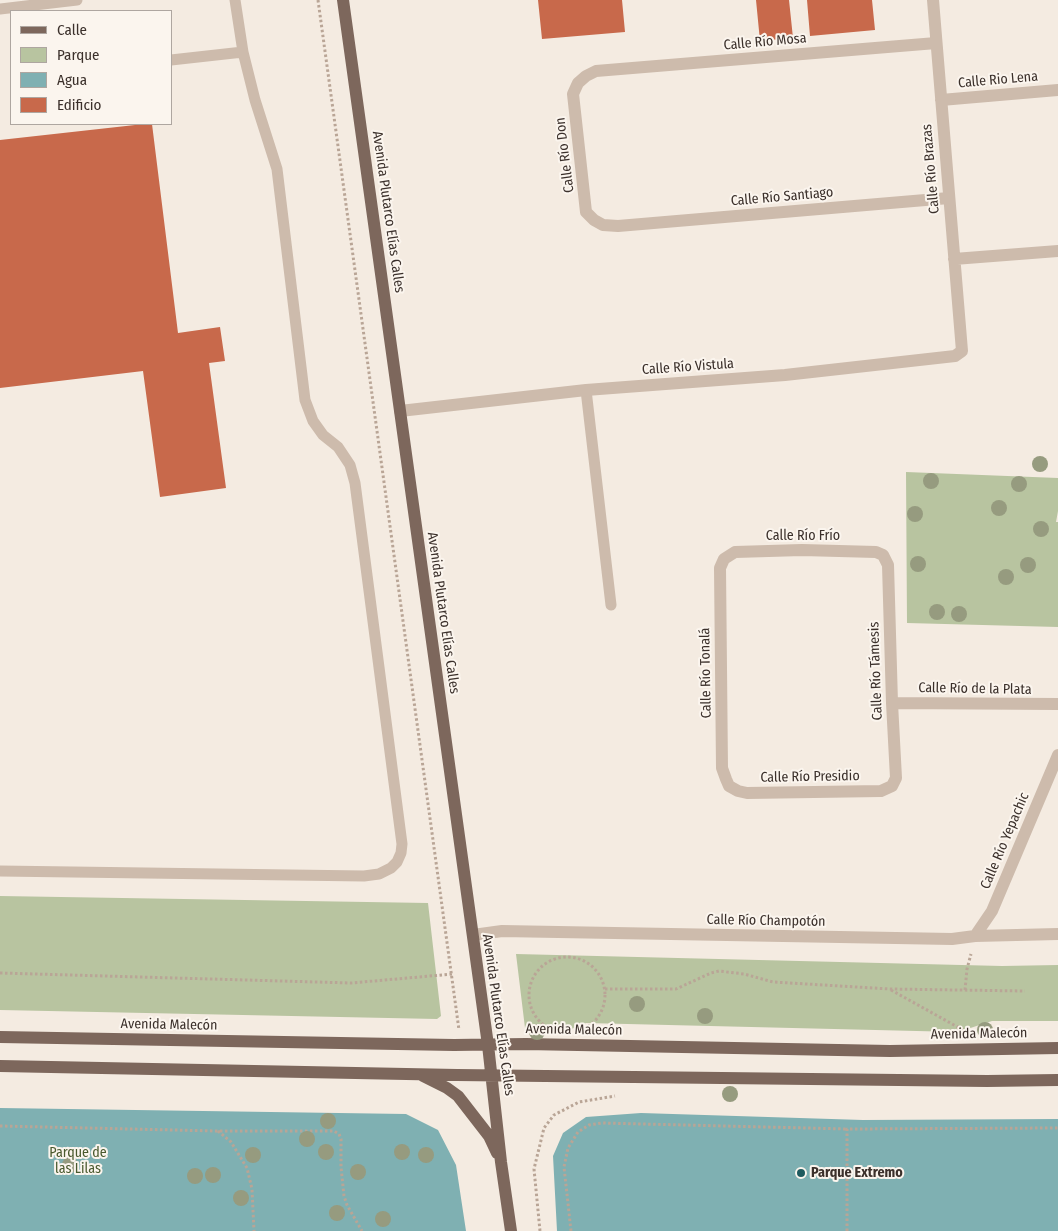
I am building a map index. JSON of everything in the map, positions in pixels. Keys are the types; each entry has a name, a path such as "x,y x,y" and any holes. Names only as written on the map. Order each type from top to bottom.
{"main road":[{"name":"Avenida Plutarco Elías Calles","path":"343,0 473,934 511,1231"},
{"name":"Avenida Malecón","path":"0,1036 454,1046 890,1050 1058,1048"},
{"path":"0,1066 419,1074 987,1081 1058,1080"},
{"path":"419,1074 447,1088 458,1096 489,1136 501,1162"}],"street":[{"name":"Calle Río Brazas","path":"933,0 960,336"},
{"name":"Calle Río Mosa","path":"596,71 936,43"},
{"name":"Calle Río Don","path":"596,71 582,79 573,94 586,212 603,225 618,226"},
{"name":"Calle Rio Lena","path":"941,100 1058,90"},
{"name":"Calle Río Santiago","path":"618,226 949,198"},
{"path":"954,259 1058,251"},
{"name":"Calle Río Vistula","path":"400,411 586,390 785,375 955,356 962,351 960,336"},
{"name":"Calle Río Frío","path":"724,559 736,552 802,550 876,552 883,555"},
{"name":"Calle Río Támesis","path":"883,555 888,566 896,778 892,786"},
{"name":"Calle Río Tonalá","path":"724,559 720,568 722,768 730,786"},
{"name":"Calle Río de la Plata","path":"892,703 1058,704"},
{"name":"Calle Río Yepachic","path":"975,936 992,911 1058,755"},
{"name":"Calle Río Presidio","path":"730,786 738,791 747,793 881,791 892,786"},
{"name":"Calle Río Champotón","path":"473,934 502,931 952,939 975,936 1058,934"}],"lane":[{"path":"0,9 37,2 57,7 77,0"},
{"path":"0,871 364,876 379,874 391,868 401,854 402,844 355,483 350,465 338,447 323,435 313,421 306,400 277,169 255,100 243,52 235,0"},
{"path":"172,60 243,52"},
{"path":"586,390 611,605"}],"path":[{"path":"318,0 460,1025 459,1035 454,1046"},
{"path":"566,957 580,959 592,965 601,976 605,989 605,1001 602,1012 587,1028 573,1033 559,1032 546,1027 535,1017 529,1005 528,990 531,977 540,966 552,959 566,957"},
{"path":"966,990 969,958"},
{"path":"605,989 676,989 710,973 719,971 744,974 773,982 890,989 1025,991"},
{"path":"0,973 351,983 452,974"},
{"path":"890,989 963,1030 967,1036"},
{"path":"540,1231 534,1169 544,1128 554,1115 579,1102 619,1095"},
{"path":"571,1231 564,1167 568,1148 578,1132 589,1125 602,1123 847,1129 1058,1128"},
{"path":"0,1126 218,1131 334,1131 339,1134 341,1139 344,1196 362,1231"},
{"path":"847,1129 847,1231"},
{"path":"218,1131 231,1142 247,1168 252,1189 254,1231"}],"green space":[{"path":"906,472 1058,478 1056,522 1058,522 1058,627 907,623"},
{"path":"0,896 428,903 441,1016 437,1019 0,1010"},
{"path":"516,954 1002,966 1058,965 1058,1021 992,1021 958,1032 586,1023 569,1030 525,1028"}],"water":[{"name":"Parque de las Lilas","path":"0,1108 406,1114 438,1130 456,1165 466,1231 0,1231"},
{"name":"Parque Extremo","path":"641,1113 863,1120 1058,1119 1058,1231 557,1231 553,1156 563,1133 586,1117"}],"building":[{"path":"538,0 622,0 625,32 542,39"},
{"path":"756,0 789,0 793,38 760,41"},
{"path":"807,0 872,0 875,30 810,36"},
{"path":"135,125 152,125 178,333 220,327 225,361 209,363 226,488 160,497 143,371 0,388 0,140"}],"place":[{"name":"Parque Extremo","path":"801,1173"}]}
